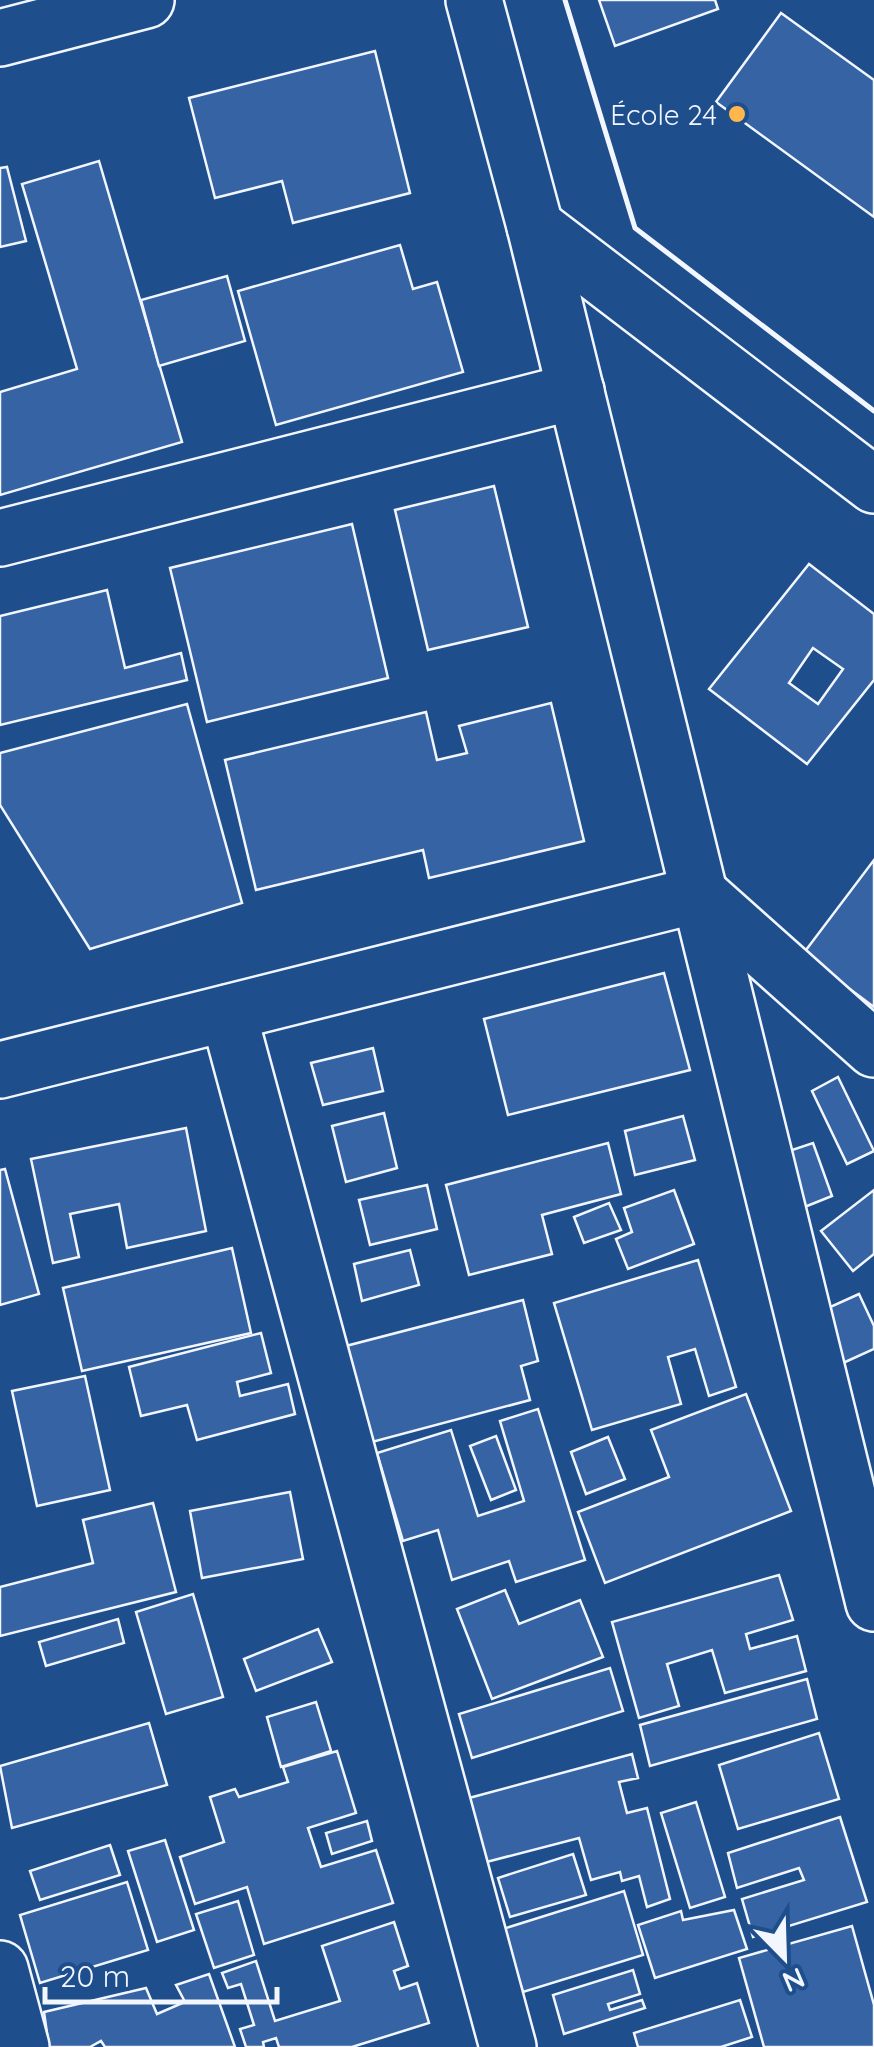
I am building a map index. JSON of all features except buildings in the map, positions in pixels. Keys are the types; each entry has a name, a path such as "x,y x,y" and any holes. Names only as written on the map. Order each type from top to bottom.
{"street":[{"path":"0,38 146,0"},
{"path":"474,0 536,226 874,1602"},
{"path":"536,226 874,484"},
{"path":"0,538 576,391"},
{"path":"0,1070 700,894"},
{"path":"700,894 874,1049"},
{"path":"228,1013 508,2047"},
{"path":"0,1968 21,2047"}],"wall":[{"path":"565,0 635,228 874,411"}],"place":[{"name":"École 24","path":"737,114"}]}
